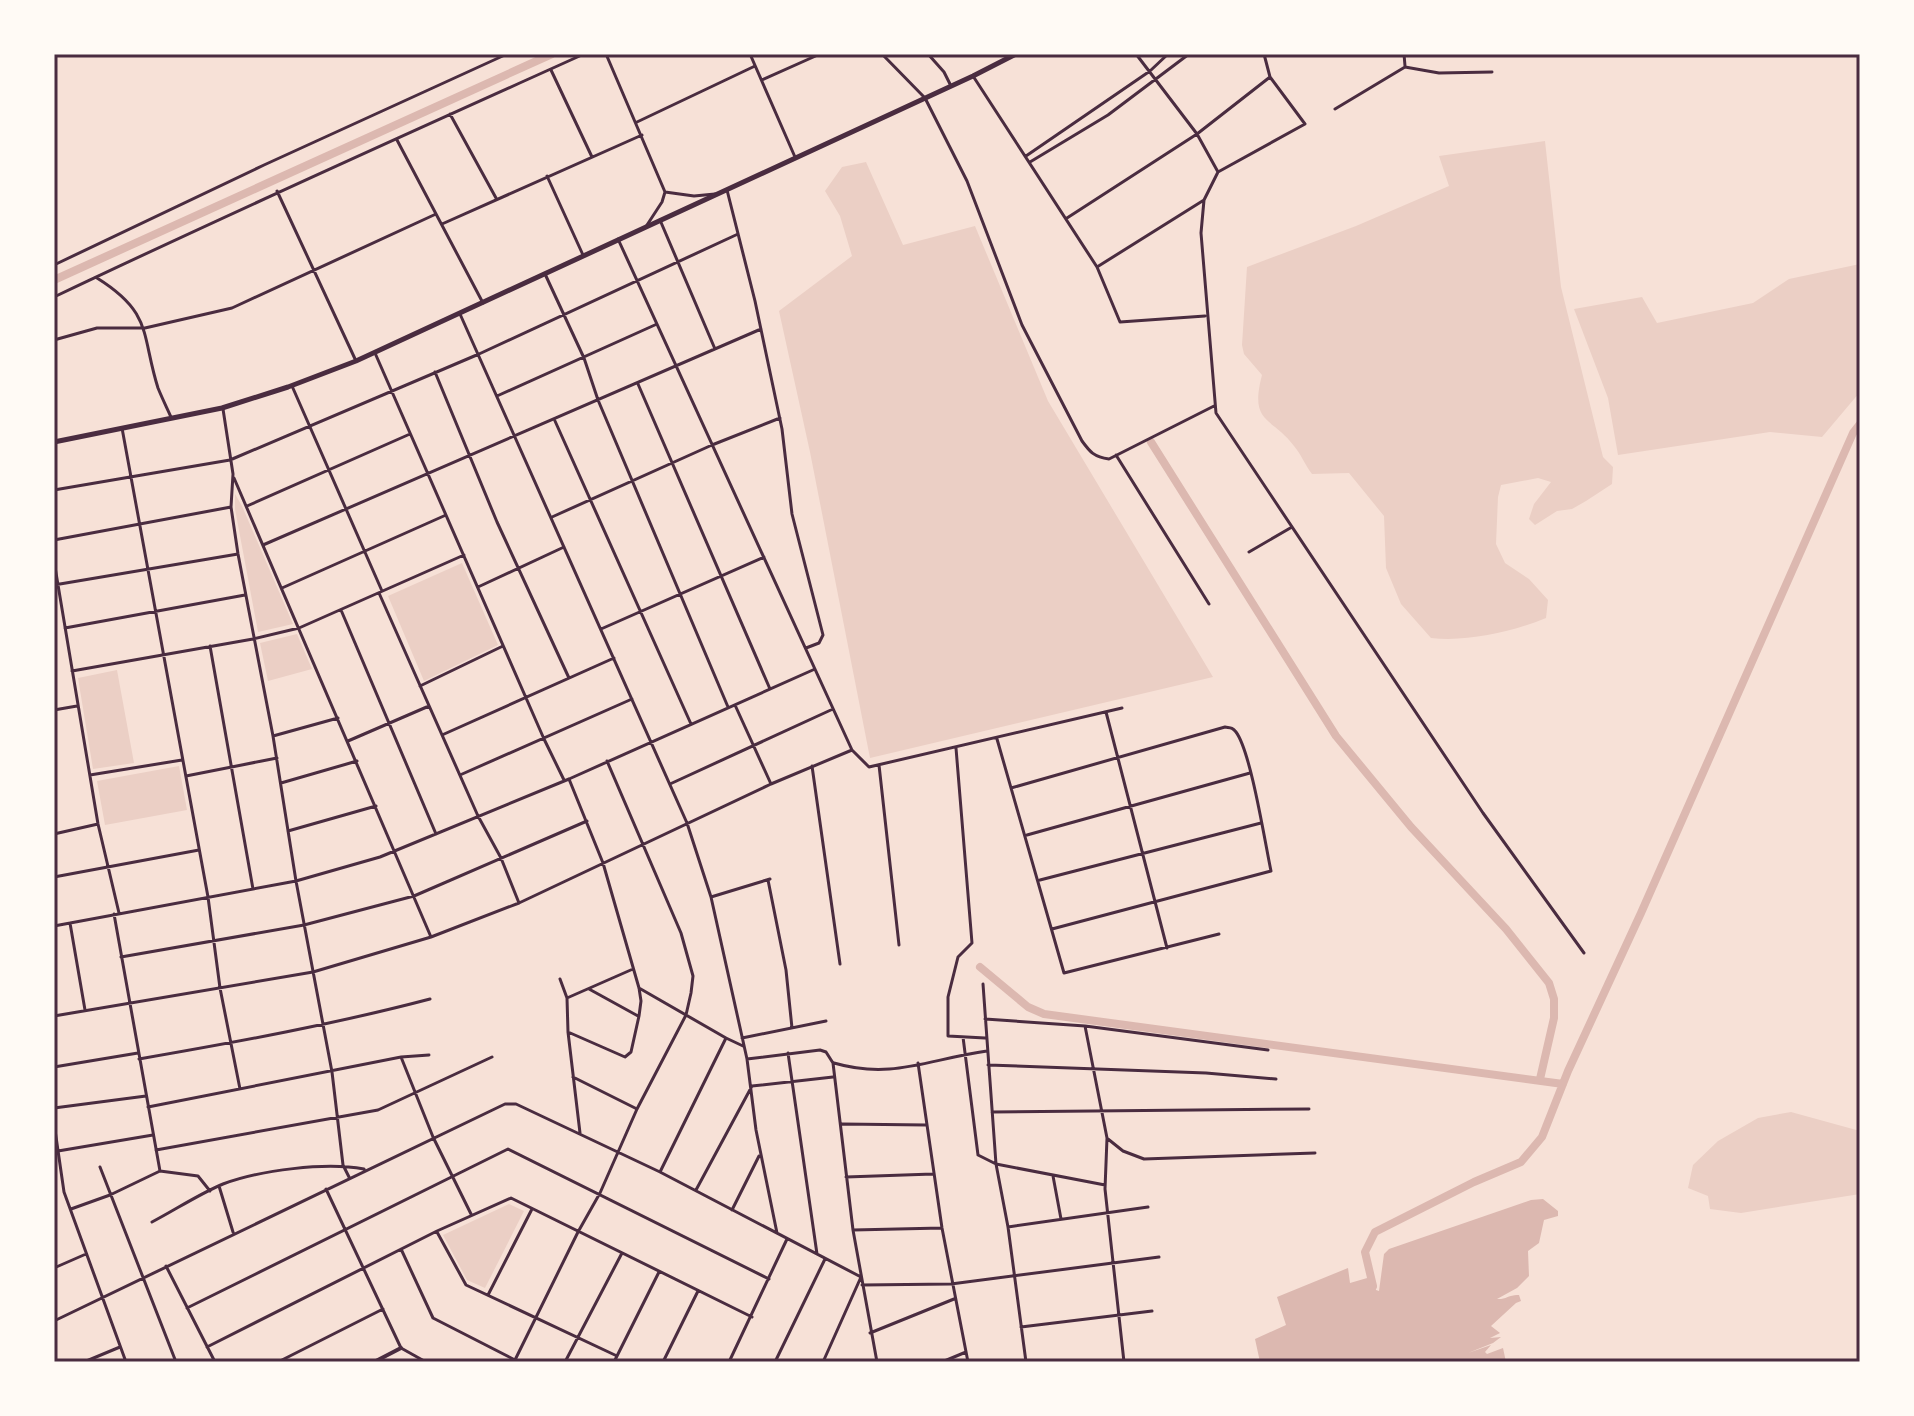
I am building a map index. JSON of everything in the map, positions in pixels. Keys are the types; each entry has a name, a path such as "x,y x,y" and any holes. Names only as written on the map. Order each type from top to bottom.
{"main road":[{"path":"54,442 222,408 292,386 356,361 1016,54"}],"street":[{"path":"54,265 507,54"},
{"path":"54,297 277,191 584,54"},
{"path":"606,54 665,192 646,227"},
{"path":"750,54 796,158"},
{"path":"761,80 820,54"},
{"path":"882,54 925,98 967,181 1022,325 1090,453 1109,459 1214,406"},
{"path":"928,54 944,72 951,86"},
{"path":"1136,54 1197,134 1218,172"},
{"path":"1026,156 1150,71 1168,54"},
{"path":"1030,162 1108,115 1189,54"},
{"path":"1264,54 1270,77 1305,124 1218,172 1204,200 1201,233 1214,406 1219,419 1483,813 1584,953"},
{"path":"1404,54 1405,67"},
{"path":"637,122 755,66"},
{"path":"1335,109 1405,67 1439,73 1492,72"},
{"path":"550,69 592,157"},
{"path":"973,76 1097,267 1120,322 1207,316"},
{"path":"1065,219 1197,134 1270,77"},
{"path":"450,114 496,198"},
{"path":"442,224 642,135"},
{"path":"397,140 483,303"},
{"path":"547,176 583,255"},
{"path":"727,190 780,418 792,514 823,635 819,643 806,648"},
{"path":"277,191 356,361"},
{"path":"665,192 694,196 719,193"},
{"path":"1097,267 1204,200"},
{"path":"54,340 97,328 145,328 232,308 436,214"},
{"path":"660,220 715,349"},
{"path":"54,490 230,460 479,354 738,234"},
{"path":"618,239 852,750 869,767 1122,708"},
{"path":"545,274 584,358 598,400 728,707"},
{"path":"95,277 116,290 129,303 145,328 159,389 171,417"},
{"path":"460,314 687,823 711,897 747,1059 760,1154 777,1233"},
{"path":"497,396 657,324"},
{"path":"263,545 761,329"},
{"path":"375,353 544,739 587,821 603,863 634,969 641,1001 631,1052 625,1057 568,1032"},
{"path":"435,372 518,568 569,678"},
{"path":"637,383 770,689"},
{"path":"292,386 420,686 519,903"},
{"path":"222,408 233,474 431,937"},
{"path":"551,517 780,418"},
{"path":"554,419 691,724"},
{"path":"122,428 240,1089"},
{"path":"247,506 410,434"},
{"path":"1116,455 1209,604"},
{"path":"233,474 231,507 238,554 332,1072 343,1165 349,1177"},
{"path":"54,540 231,507"},
{"path":"282,588 446,515"},
{"path":"1249,552 1292,527"},
{"path":"478,587 564,547"},
{"path":"56,585 238,554"},
{"path":"72,671 299,628 464,555"},
{"path":"601,629 764,557"},
{"path":"54,561 160,1171"},
{"path":"65,628 245,595"},
{"path":"341,610 436,834"},
{"path":"210,646 253,889"},
{"path":"420,686 505,646"},
{"path":"442,735 614,658"},
{"path":"54,926 296,881 396,851 567,780 815,669"},
{"path":"460,775 632,699"},
{"path":"735,705 771,784"},
{"path":"54,710 77,706"},
{"path":"348,741 429,706"},
{"path":"670,784 833,709"},
{"path":"1106,712 1167,949"},
{"path":"273,736 338,718"},
{"path":"1011,788 1229,727 1237,735 1250,773 1271,871 1052,929"},
{"path":"997,739 1064,973 1219,934"},
{"path":"956,748 972,943 958,957 948,997 948,1036 985,1038"},
{"path":"54,1016 313,972 431,937 519,903 771,784 852,750"},
{"path":"185,776 277,758"},
{"path":"90,775 182,760"},
{"path":"281,783 357,761"},
{"path":"401,1249 433,1318 515,1361 686,1015 693,976 681,933 607,761"},
{"path":"879,765 899,945"},
{"path":"812,766 840,964"},
{"path":"1025,835 1250,773"},
{"path":"288,831 376,806"},
{"path":"121,957 304,925 414,896 587,821"},
{"path":"1038,881 1261,823"},
{"path":"54,834 98,824"},
{"path":"54,877 199,850"},
{"path":"711,897 769,880 786,970 792,1028"},
{"path":"70,923 85,1011"},
{"path":"567,998 634,969"},
{"path":"560,979 567,998 580,1133"},
{"path":"983,984 996,1164 1008,1227 1026,1362"},
{"path":"639,988 744,1047"},
{"path":"589,989 639,1016"},
{"path":"139,1059 231,1043 430,999"},
{"path":"985,1019 1085,1026 1268,1050"},
{"path":"742,1038 826,1021"},
{"path":"1085,1026 1107,1138 1105,1185 1124,1362"},
{"path":"963,1037 978,1155 996,1164 1105,1185"},
{"path":"660,1172 726,1038"},
{"path":"747,1059 820,1050 826,1052 833,1063 853,1230 876,1362"},
{"path":"833,1063 860,1071 888,1071 987,1051"},
{"path":"54,1067 138,1053"},
{"path":"788,1053 817,1254"},
{"path":"148,1107 401,1057 429,1055"},
{"path":"401,1057 433,1137 471,1215"},
{"path":"156,1150 378,1110 492,1057"},
{"path":"918,1063 951,1284 968,1362"},
{"path":"988,1065 1206,1073 1276,1079"},
{"path":"573,1077 637,1109"},
{"path":"752,1086 834,1077"},
{"path":"696,1190 752,1086"},
{"path":"54,1108 146,1096"},
{"path":"54,1321 505,1104 516,1104 580,1133 861,1277"},
{"path":"992,1112 1309,1109"},
{"path":"841,1124 926,1125"},
{"path":"54,1126 57,1170 126,1362"},
{"path":"58,1151 153,1135"},
{"path":"1107,1138 1123,1151 1144,1159 1315,1153"},
{"path":"187,1308 508,1149 769,1279"},
{"path":"732,1210 760,1154"},
{"path":"152,1222 219,1186 304,1167 343,1165 367,1169"},
{"path":"100,1167 176,1362"},
{"path":"70,1210 160,1171 198,1176 210,1191"},
{"path":"846,1177 933,1174"},
{"path":"1053,1175 1061,1219"},
{"path":"219,1186 233,1234"},
{"path":"326,1189 401,1348 426,1362"},
{"path":"207,1347 437,1231 511,1198 752,1317"},
{"path":"1008,1227 1148,1207"},
{"path":"488,1295 532,1209"},
{"path":"853,1230 942,1228"},
{"path":"437,1231 463,1283 617,1356"},
{"path":"729,1362 787,1238"},
{"path":"565,1362 622,1253"},
{"path":"54,1268 86,1254"},
{"path":"862,1285 951,1284 1159,1257"},
{"path":"775,1362 825,1259"},
{"path":"166,1266 215,1362"},
{"path":"614,1362 659,1272"},
{"path":"823,1362 861,1277"},
{"path":"663,1362 698,1291"},
{"path":"870,1333 954,1299"},
{"path":"278,1362 383,1309"},
{"path":"1019,1327 1152,1311"},
{"path":"84,1362 120,1347"},
{"path":"374,1362 401,1348"},
{"path":"942,1362 966,1352"}],"shaded area":[{"path":"1545,141 1561,287 1603,457 1613,467 1612,484 1572,509 1557,511 1535,525 1529,519 1534,504 1551,482 1538,478 1501,485 1496,544 1505,563 1529,579 1548,600 1546,618 1490,635 1460,639 1431,638 1401,604 1386,568 1384,516 1349,473 1312,474 1286,436 1261,412 1258,403 1262,375 1244,354 1242,345 1247,267 1356,226 1449,186 1439,156"},
{"path":"866,162 903,245 975,226 1048,401 1213,677 870,758 779,311 852,256 840,216 825,191 842,167"},
{"path":"1860,264 1860,392 1822,437 1770,432 1618,455 1608,398 1574,309 1642,297 1657,323 1753,303 1789,279"},
{"path":"235,494 293,624 258,632 235,509"},
{"path":"462,563 498,645 424,681 388,596"},
{"path":"297,634 312,669 268,681 260,643"},
{"path":"117,670 134,763 93,769 78,678"},
{"path":"179,766 187,810 105,825 97,781"},
{"path":"1791,1112 1860,1131 1860,1194 1741,1213 1710,1209 1708,1196 1688,1188 1693,1165 1718,1141 1758,1118"},
{"path":"1543,1199 1558,1211 1558,1216 1544,1220 1539,1243 1528,1251 1529,1276 1517,1288 1497,1299 1519,1295 1521,1301 1491,1326 1500,1333 1490,1338 1501,1337 1468,1353 1491,1345 1485,1352 1503,1348 1506,1362 1260,1362 1255,1339 1286,1325 1277,1297 1348,1268 1350,1283 1374,1276 1376,1290 1379,1291 1384,1254 1389,1249 1531,1200"},
{"path":"509,1204 524,1211 485,1288 467,1280 443,1235"}],"waterway":[{"path":"54,280 552,54"},
{"path":"1373,1286 1365,1252 1375,1232 1521,1162 1542,1137 1568,1071 1853,433 1860,424"},
{"path":"1151,442 1336,736 1411,827 1506,929 1549,983 1554,999 1554,1018 1540,1079"},
{"path":"980,967 1028,1007 1044,1014 1563,1084"}]}
